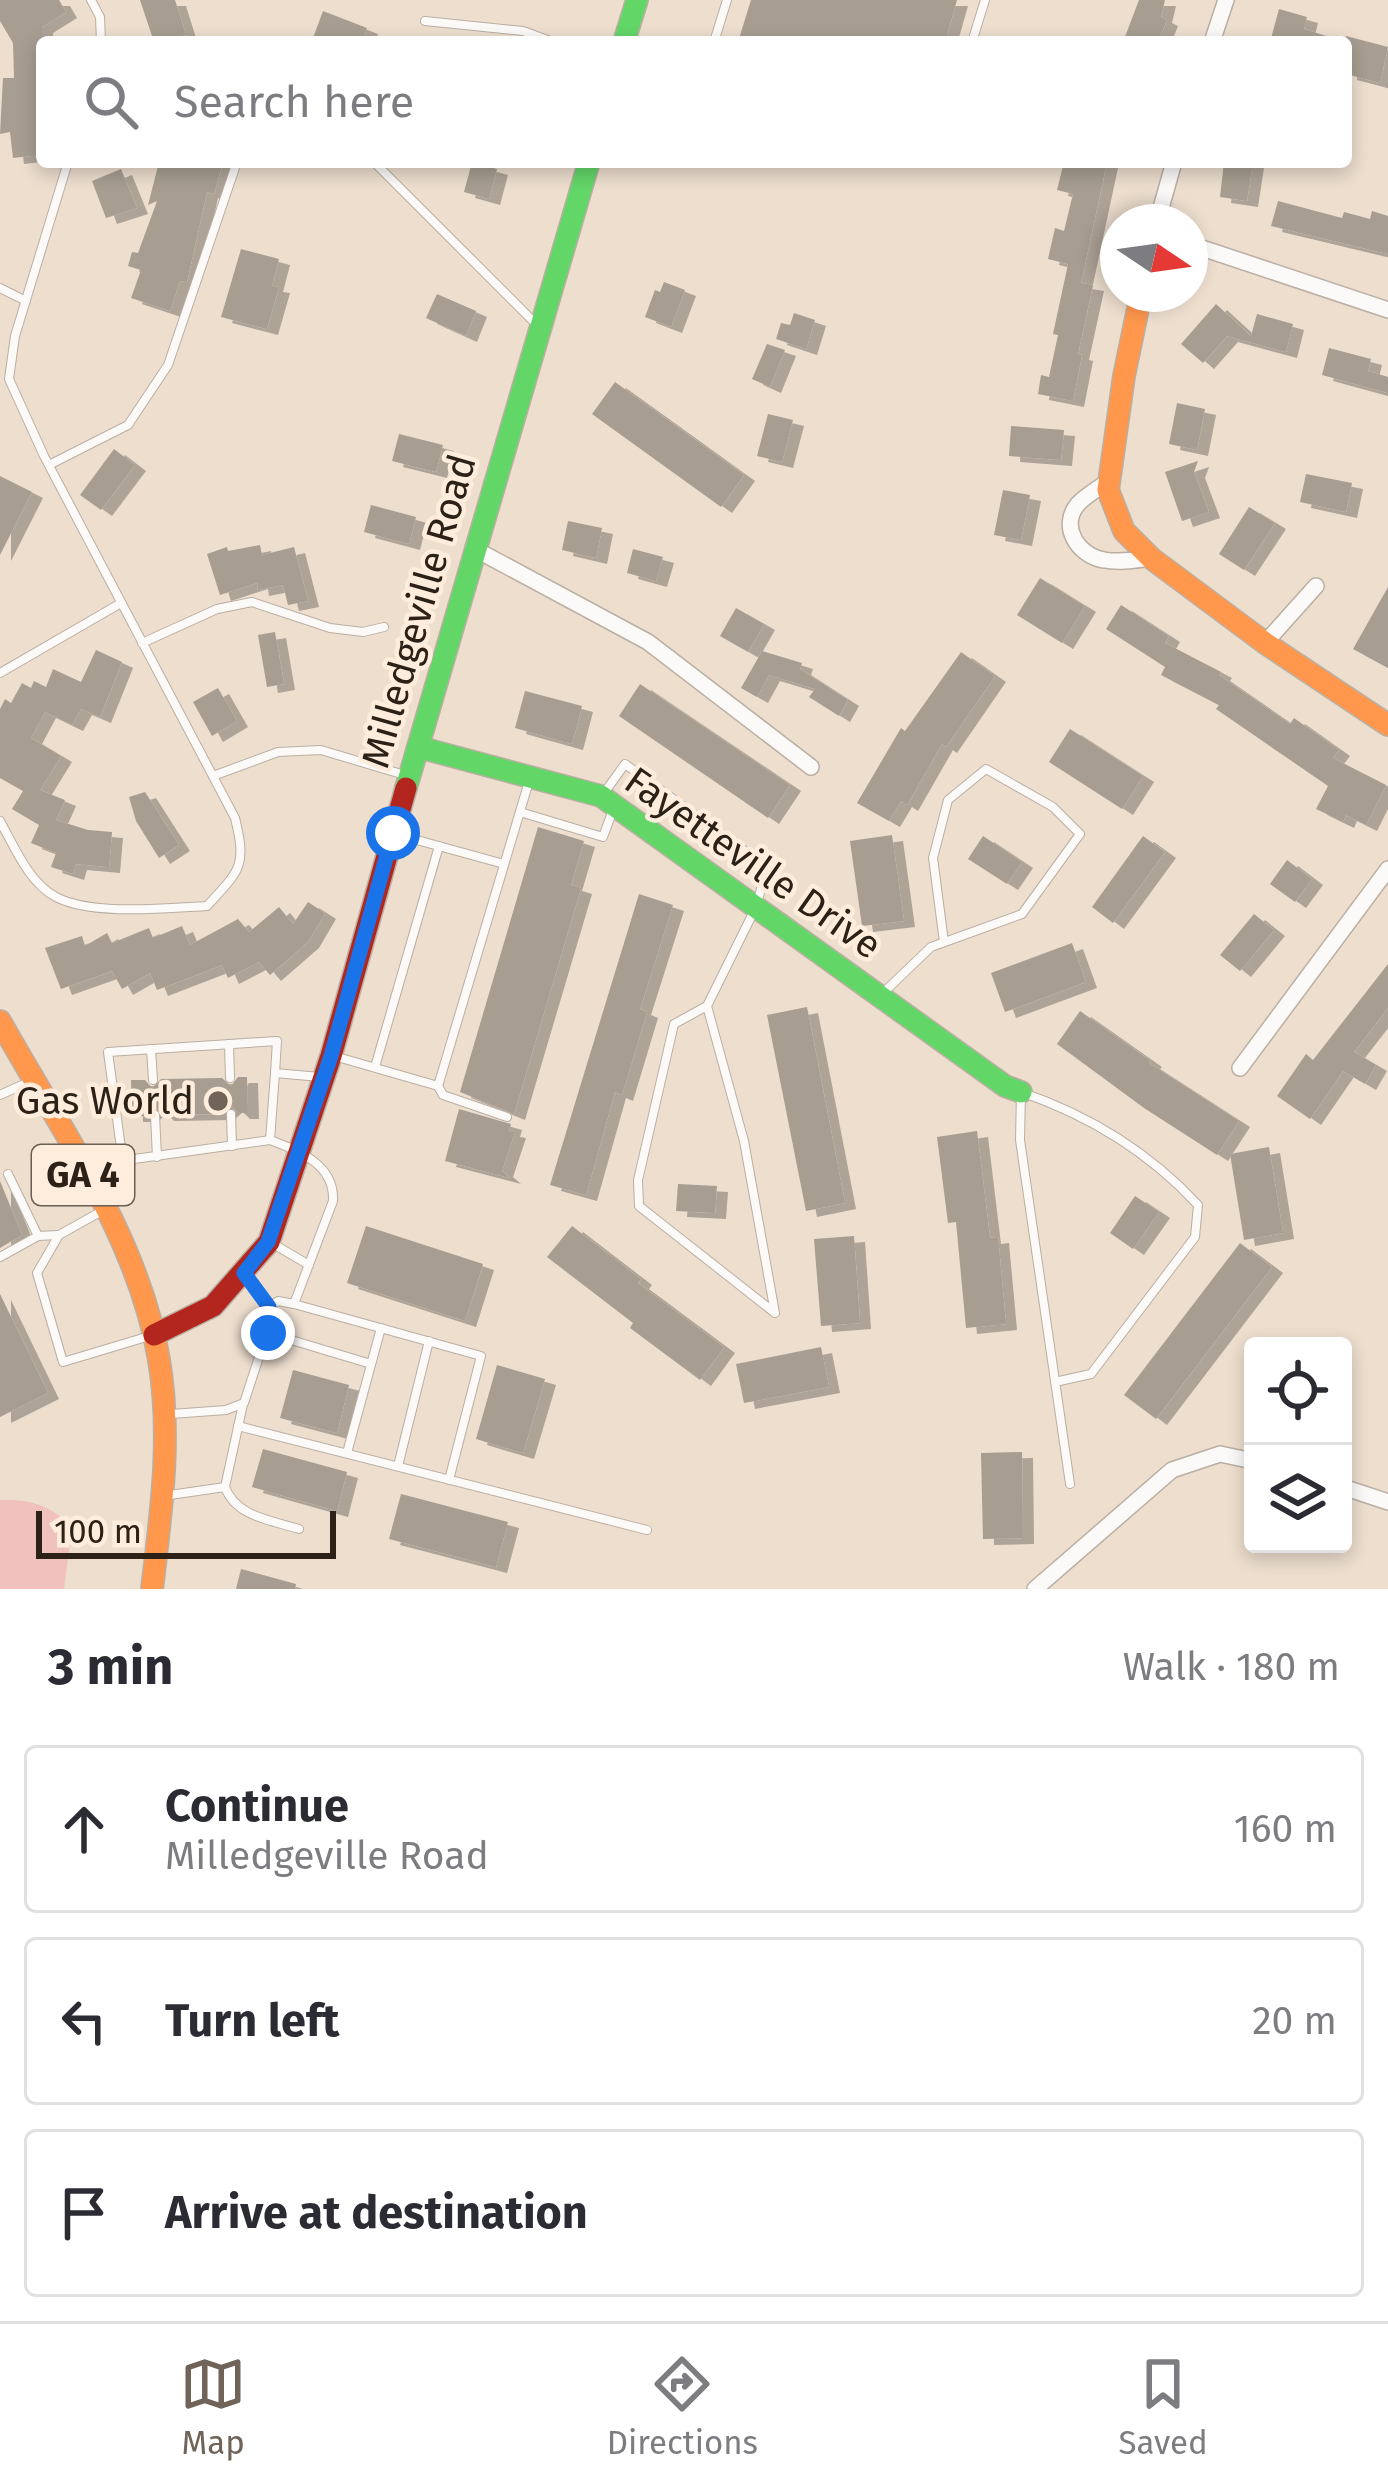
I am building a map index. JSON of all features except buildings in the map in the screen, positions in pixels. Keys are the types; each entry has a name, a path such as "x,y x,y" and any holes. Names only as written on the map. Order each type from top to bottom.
{"street":[{"path":"627,36 637,0"},
{"path":"1214,36 1226,0"},
{"name":"Milledgeville Road","path":"154,1335 213,1306 268,1242 327,1067 473,548 587,168"},
{"path":"1162,204 1172,168"},
{"path":"1208,250 1388,310"},
{"path":"1138,312 1108,490 1124,531 1151,558 1265,643 1388,725"},
{"path":"1109,481 1080,501 1072,513 1069,527 1074,541 1088,556 1100,560 1151,558"},
{"path":"473,548 648,642 811,767"},
{"path":"1265,643 1316,586"},
{"name":"Fayetteville Drive","path":"418,747 608,801 1005,1086 1021,1092"},
{"path":"1240,1068 1388,869"},
{"name":"GA 4","path":"1,1026 118,1240 154,1335 163,1414 164,1496 152,1589"},
{"path":"1035,1589 1172,1470 1220,1454 1244,1459"},
{"path":"1352,1490 1388,1502"}],"lane":[{"path":"91,0 100,17 100,36"},
{"path":"716,36 727,0"},
{"path":"974,36 985,0"},
{"path":"425,21 537,36"},
{"path":"522,36 523,31"},
{"path":"0,821 28,871 55,897 86,905 207,906 241,868 235,818 9,380 15,336 66,168"},
{"path":"49,465 128,425 168,365 235,168"},
{"path":"380,168 539,327"},
{"path":"0,288 26,301"},
{"path":"142,644 218,609 252,602 330,628 363,632 384,627"},
{"path":"0,673 121,603"},
{"path":"213,776 278,752 321,750 410,776"},
{"path":"520,812 603,837 608,801 626,764 767,867 756,908 707,1006 674,1024 638,1180 639,1206 775,1313 744,1142 707,1006"},
{"path":"880,996 931,947 1022,914 1080,834 1053,807 986,769 948,800 933,858 944,942"},
{"path":"438,1086 530,777"},
{"path":"393,833 504,864"},
{"path":"375,1067 439,846"},
{"path":"123,1163 108,1052 277,1041 270,1140"},
{"path":"229,1044 230,1078"},
{"path":"151,1049 153,1080"},
{"path":"275,1073 375,1067 438,1086 443,1095 508,1117"},
{"path":"0,1095 32,1081"},
{"path":"1055,1382 1091,1374 1195,1237 1198,1204 1176,1180 1127,1143 1056,1104 1021,1092 1020,1141 1055,1382 1070,1484"},
{"path":"231,1114 232,1146"},
{"path":"154,1115 157,1157"},
{"path":"79,1166 270,1140 298,1150 334,1184 333,1202 294,1304"},
{"path":"8,1174 38,1236"},
{"path":"0,1257 38,1236 59,1235 103,1210"},
{"path":"59,1235 37,1273 63,1362 154,1335"},
{"path":"268,1242 309,1264"},
{"path":"244,1273 269,1307 268,1333 244,1403 225,1487 230,1500 245,1512 299,1529"},
{"path":"269,1307 278,1301 294,1304 482,1355 449,1480"},
{"path":"347,1454 381,1328"},
{"path":"268,1333 371,1364"},
{"path":"398,1466 429,1341"},
{"path":"163,1414 226,1410 244,1403"},
{"path":"238,1426 647,1530"},
{"path":"164,1496 225,1487"}],"shaded area":[{"path":"0,1500 40,1505 72,1528 64,1589 0,1589"}],"traffic: fast":[{"path":"626,36 637,0"},
{"path":"406,788 587,168"},
{"path":"418,747 601,796 1005,1086 1021,1092"}],"traffic: slow":[{"path":"1137,312 1108,490 1124,531 1151,558 1265,643 1388,725"},
{"path":"0,1021 94,1184 149,1315 165,1417 152,1589"}],"traffic: jam":[{"path":"154,1335 213,1306 269,1242 331,1056 406,788"}],"place":[{"name":"Gas World","path":"218,1101"}],"route":[{"path":"268,1333 269,1307 244,1273 268,1242 331,1056 393,833"}]}
